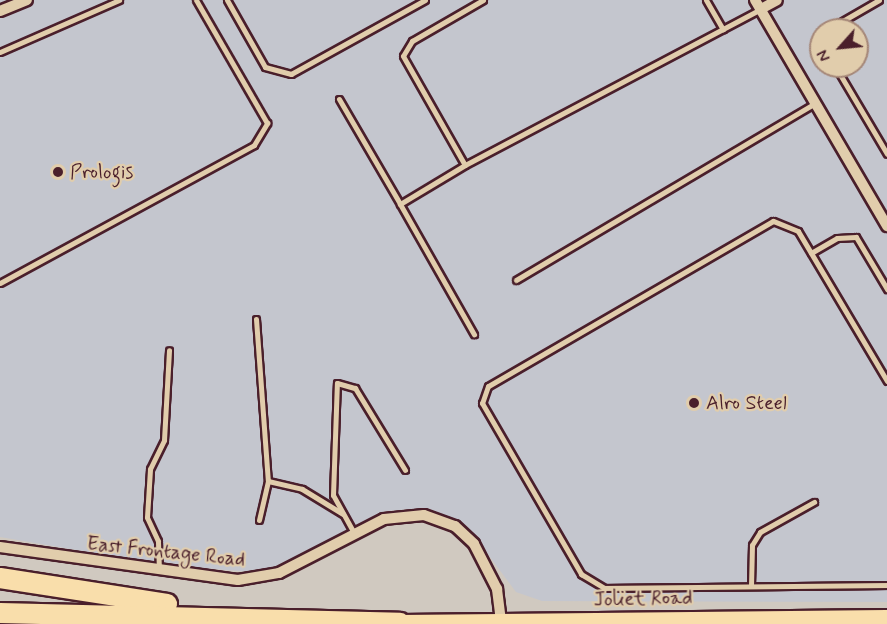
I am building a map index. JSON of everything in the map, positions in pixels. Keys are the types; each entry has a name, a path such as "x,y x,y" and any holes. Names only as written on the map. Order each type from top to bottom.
{"highway":[{"path":"0,578 87,596 352,621"},
{"path":"0,613 393,623"}],"main road":[{"name":"Joliet Road","path":"393,623 845,621 887,618"}],"street":[{"path":"0,11 27,0"},
{"path":"777,0 758,4 887,226"},
{"name":"East Frontage Road","path":"0,547 159,572 263,578 354,533 407,514 436,517 455,526 474,544 492,574 501,623"}],"lane":[{"path":"0,52 119,0"},
{"path":"0,283 254,145 267,123 196,0"},
{"path":"227,0 265,67 291,74 425,0"},
{"path":"465,165 403,56 412,41 483,0"},
{"path":"706,0 723,29"},
{"path":"848,18 879,0"},
{"path":"400,204 465,165 723,29 758,4"},
{"path":"842,78 887,154"},
{"path":"339,99 474,334"},
{"path":"516,280 815,103"},
{"path":"887,381 798,231 773,221 488,386 482,403 582,574 604,588 887,585"},
{"path":"811,253 837,238 856,237 887,289"},
{"path":"256,319 268,481 258,520"},
{"path":"159,572 158,541 147,517 150,469 164,440 169,350"},
{"path":"354,533 333,495 337,383 355,388 405,470"},
{"path":"268,481 302,489 343,514"},
{"path":"751,586 752,545 760,532 814,502"}],"shaded area":[{"path":"0,0 887,0 887,602 542,601 516,592 466,525 427,508 386,511 262,573 158,564 0,537"}],"place":[{"name":"Prologis","path":"58,172"},
{"name":"Alro Steel","path":"694,403"}]}
